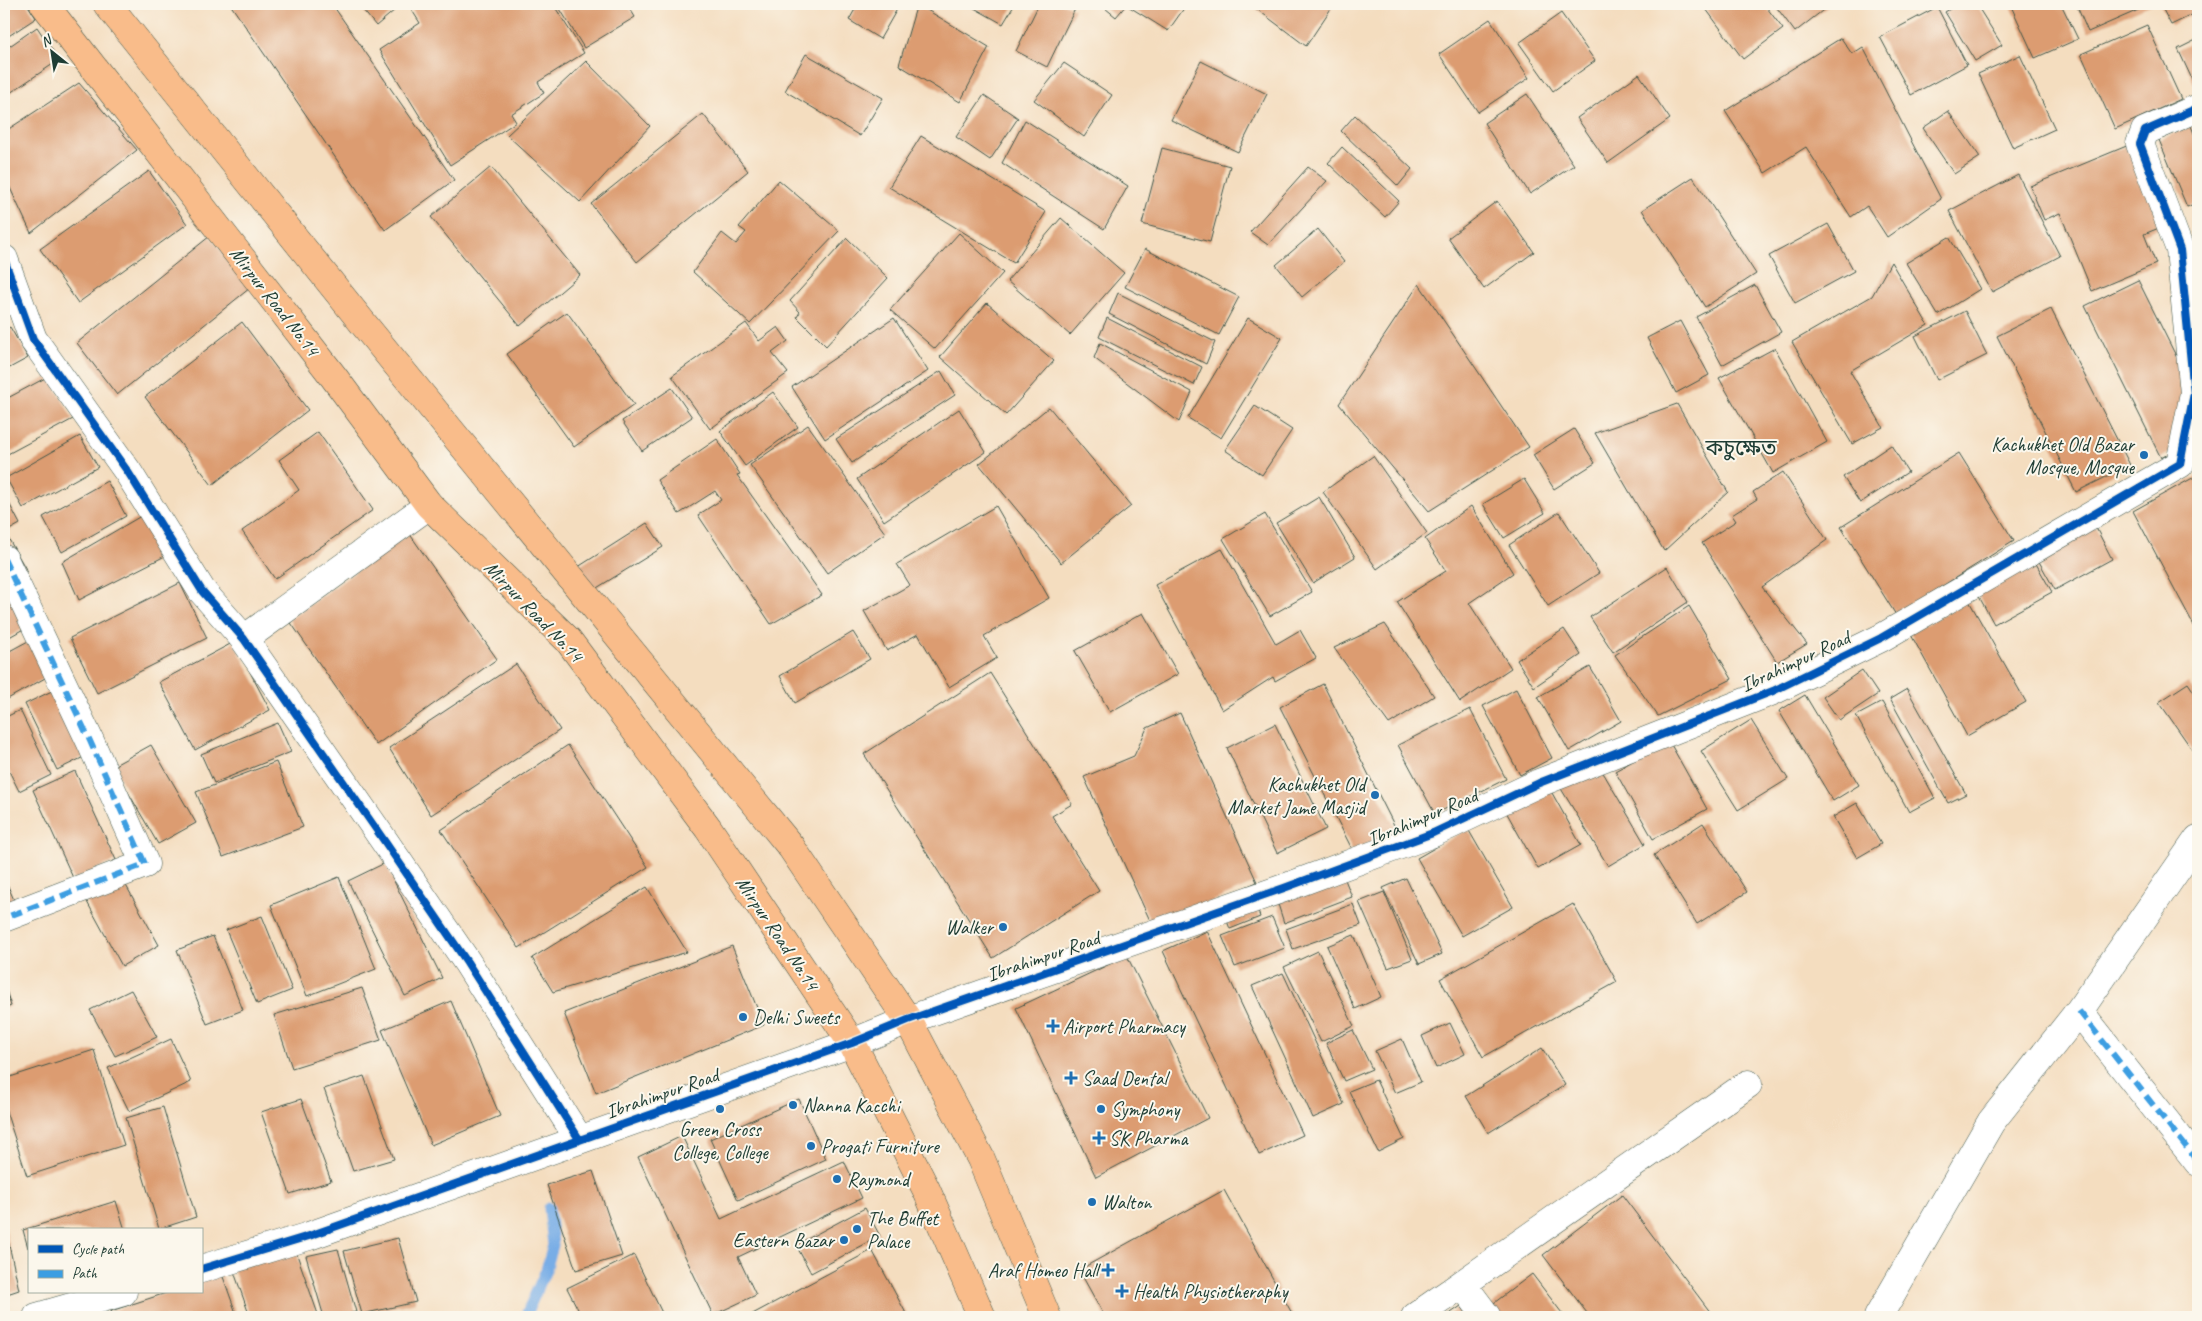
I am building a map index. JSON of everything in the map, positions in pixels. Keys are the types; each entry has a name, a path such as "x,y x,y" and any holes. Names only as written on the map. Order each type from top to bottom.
{"main road":[{"name":"Mirpur Road No.14","path":"44,4 333,376 429,505 568,640 708,828 852,1043 926,1189 982,1317"},
{"path":"107,4 370,332 791,848 908,1020 981,1159 1046,1317"}],"street":[{"name":"Ibrahimpur Road","path":"202,1268 310,1236 1433,833 1539,783 1773,691 1881,638 2180,464 2194,394 2180,250 2140,144 2145,131 2198,108"},
{"path":"4,259 33,339 128,472 202,591 244,639 466,962 579,1139"},
{"path":"244,639 429,505"},
{"path":"4,559 90,740 145,864 4,918"},
{"path":"1878,1317 1991,1122 2078,1011 2198,839"},
{"path":"2078,1011 2198,1162"},
{"path":"1415,1317 1748,1084"},
{"path":"1463,1285 1487,1317"},
{"path":"37,1317 116,1294"}],"building":[{"path":"14,4 27,4 36,18 4,39 4,11"},
{"path":"230,4 332,4 454,180 385,230"},
{"path":"358,4 402,4 376,26"},
{"path":"408,4 553,4 584,53 538,82 544,93 511,114 516,122 450,165 379,50 420,23"},
{"path":"557,4 627,4 635,17 584,48"},
{"path":"858,4 900,4 880,39 849,20"},
{"path":"917,4 989,47 960,102 899,65"},
{"path":"967,4 1015,4 1003,24"},
{"path":"1039,4 1064,4 1075,9 1047,67 1016,51"},
{"path":"1100,4 1127,4 1116,17"},
{"path":"1130,4 1187,4 1168,31 1128,6"},
{"path":"1250,4 1334,4 1306,46"},
{"path":"1764,4 1783,29 1743,59 1703,5"},
{"path":"1774,4 1831,4 1795,32"},
{"path":"1958,4 1976,4 2002,45 1975,61 1945,12"},
{"path":"2010,4 2061,4 2078,39 2035,58"},
{"path":"2076,4 2152,4 2088,32"},
{"path":"2160,4 2198,4 2198,12 2171,25"},
{"path":"1937,7 1967,65 1911,95 1880,37"},
{"path":"1561,13 1595,61 1553,91 1519,43"},
{"path":"1490,19 1529,78 1478,112 1439,54"},
{"path":"2147,25 2181,99 2115,129 2081,54"},
{"path":"37,27 59,60 4,97 4,50"},
{"path":"1841,38 1852,54 1863,47 1941,199 1887,237 1867,206 1851,217 1806,147 1765,173 1725,111"},
{"path":"2198,39 2198,92 2178,49"},
{"path":"806,54 883,98 860,136 785,91"},
{"path":"2020,55 2055,129 2013,148 1978,74"},
{"path":"586,61 650,126 580,202 507,135"},
{"path":"1201,61 1267,94 1238,152 1171,120"},
{"path":"1064,63 1112,95 1084,137 1034,100"},
{"path":"1639,74 1670,119 1608,163 1577,118"},
{"path":"79,83 137,150 31,233 4,175 4,132"},
{"path":"1527,94 1574,165 1530,194 1484,123"},
{"path":"984,95 1018,118 990,160 956,137"},
{"path":"1948,111 1980,157 1954,174 1923,128"},
{"path":"703,114 748,171 637,262 591,204"},
{"path":"1355,115 1412,169 1398,186 1341,131"},
{"path":"1025,120 1128,186 1104,229 1002,163"},
{"path":"2191,126 2198,143 2198,202 2187,207 2159,140"},
{"path":"921,136 1046,212 1014,263 889,187"},
{"path":"2129,145 2164,226 2144,234 2156,264 2092,291 2060,213 2044,220 2030,186"},
{"path":"1342,147 1399,201 1385,217 1328,163"},
{"path":"1162,148 1230,166 1210,242 1142,224"},
{"path":"491,167 580,275 520,326 431,217"},
{"path":"1308,167 1327,181 1268,245 1250,232"},
{"path":"149,171 187,224 78,303 40,249"},
{"path":"2018,175 2060,256 1992,292 1949,211"},
{"path":"1693,177 1756,274 1705,307 1642,210"},
{"path":"779,180 839,231 750,324 693,272 722,233 736,244 746,232 739,227"},
{"path":"1497,201 1534,252 1484,289 1448,238"},
{"path":"1061,218 1124,273 1070,335 1007,281"},
{"path":"1828,224 1854,271 1795,303 1769,256"},
{"path":"1318,229 1344,262 1302,297 1276,265"},
{"path":"959,233 1003,273 935,349 890,310"},
{"path":"210,236 250,288 117,395 77,343"},
{"path":"1949,237 1980,289 1938,315 1906,263"},
{"path":"847,238 888,278 826,346 797,317 800,312 790,301"},
{"path":"1145,249 1239,297 1219,335 1125,287"},
{"path":"1891,262 1928,325 1850,371 1883,427 1852,444 1792,342 1872,296"},
{"path":"2138,280 2198,400 2198,438 2161,458 2085,306"},
{"path":"1419,284 1529,447 1429,511 1339,404"},
{"path":"1755,285 1781,332 1722,365 1696,317"},
{"path":"1118,293 1215,342 1206,364 1109,314"},
{"path":"987,303 1054,361 1006,415 940,357"},
{"path":"2051,309 2130,465 2076,492 1997,336"},
{"path":"1965,311 1987,355 1937,380 1915,336"},
{"path":"567,312 634,405 574,447 507,354"},
{"path":"894,318 928,371 825,439 792,387"},
{"path":"1107,318 1202,367 1194,385 1099,337"},
{"path":"1248,318 1282,338 1221,438 1188,418"},
{"path":"1680,321 1709,375 1676,393 1647,338"},
{"path":"242,322 308,410 212,485 145,397"},
{"path":"746,323 759,341 778,327 788,341 772,353 788,373 710,429 672,376"},
{"path":"10,327 28,358 4,371 4,331"},
{"path":"1100,343 1192,392 1179,422 1094,358"},
{"path":"1775,348 1827,442 1773,473 1719,378"},
{"path":"941,371 955,395 852,463 836,439"},
{"path":"49,376 73,419 4,456 4,400"},
{"path":"672,388 692,417 642,451 622,421"},
{"path":"773,392 798,427 745,466 720,431"},
{"path":"1677,404 1728,492 1664,551 1595,433"},
{"path":"1255,406 1292,430 1262,475 1225,450"},
{"path":"1049,407 1131,506 1061,563 979,464"},
{"path":"959,409 986,452 884,521 857,479"},
{"path":"808,425 885,533 827,573 750,465"},
{"path":"1574,429 1595,463 1554,489 1533,455"},
{"path":"318,432 373,510 275,579 242,531 299,490 279,460"},
{"path":"80,436 98,467 23,508 6,478"},
{"path":"717,439 740,474 737,475 822,595 771,624 698,515 721,500 715,491 679,514 657,480"},
{"path":"1891,445 1908,472 1860,503 1843,477"},
{"path":"1959,453 2014,541 1896,615 1841,527"},
{"path":"1373,456 1427,533 1377,569 1323,492"},
{"path":"1783,472 1827,540 1762,587 1807,644 1777,662 1702,543 1736,521 1732,515 1757,499 1753,492"},
{"path":"2198,475 2198,633 2133,511"},
{"path":"1524,479 1545,513 1504,538 1483,504"},
{"path":"107,481 126,516 62,552 43,517"},
{"path":"4,494 20,524 4,533"},
{"path":"1319,497 1355,557 1313,583 1276,523"},
{"path":"996,506 1049,598 984,636 997,658 949,687 918,634 887,651 864,611 910,585 897,564"},
{"path":"1471,506 1513,573 1469,603 1511,668 1460,702 1397,602 1446,571 1425,539"},
{"path":"1559,512 1599,573 1548,606 1509,545"},
{"path":"1265,514 1312,592 1270,616 1223,539"},
{"path":"141,516 165,556 79,600 62,562"},
{"path":"647,523 663,547 579,599 564,576"},
{"path":"2095,526 2112,559 2055,590 2037,558"},
{"path":"409,533 497,659 376,745 289,620"},
{"path":"7,536 27,571 4,583 4,537"},
{"path":"1222,549 1276,644 1300,630 1316,658 1275,681 1273,677 1222,710 1155,585"},
{"path":"2034,560 2052,592 1994,624 1976,591"},
{"path":"1667,567 1688,602 1613,652 1590,617"},
{"path":"180,583 207,638 97,693 70,638"},
{"path":"21,584 41,619 4,640 4,594"},
{"path":"1969,601 2026,702 1967,736 1910,633"},
{"path":"1689,606 1732,679 1658,716 1615,655"},
{"path":"1143,613 1178,674 1110,712 1075,651"},
{"path":"1385,624 1434,696 1389,724 1334,648"},
{"path":"1564,629 1581,655 1534,687 1517,660"},
{"path":"853,632 870,659 795,703 780,676"},
{"path":"43,633 63,668 4,701 4,654"},
{"path":"234,642 270,710 195,750 159,682"},
{"path":"516,664 560,730 431,815 389,748"},
{"path":"1590,667 1621,721 1569,751 1538,697"},
{"path":"1862,670 1878,694 1839,720 1823,697"},
{"path":"990,673 1072,804 1052,816 1099,891 993,958 864,754"},
{"path":"2188,683 2198,698 2198,758 2159,702"},
{"path":"1323,684 1396,829 1353,851 1280,707"},
{"path":"58,688 90,754 57,770 25,704"},
{"path":"1516,689 1552,758 1520,775 1483,706"},
{"path":"1907,689 1966,794 1948,803 1890,699"},
{"path":"1805,695 1859,785 1833,801 1779,711"},
{"path":"1882,702 1935,798 1909,812 1856,716"},
{"path":"1470,709 1506,779 1435,814 1398,745"},
{"path":"20,710 51,775 19,791 4,761 4,718"},
{"path":"1180,713 1257,882 1153,927 1084,777 1134,756 1147,728"},
{"path":"1751,720 1788,779 1738,810 1701,751"},
{"path":"278,723 291,752 214,783 201,754"},
{"path":"1275,724 1326,829 1277,853 1227,748"},
{"path":"1669,741 1707,809 1653,839 1615,771"},
{"path":"151,745 196,823 158,844 113,766"},
{"path":"568,745 648,867 519,948 441,830"},
{"path":"276,762 303,827 223,857 196,792"},
{"path":"1598,764 1645,844 1608,866 1560,787"},
{"path":"75,771 116,860 74,880 33,790"},
{"path":"1547,784 1581,845 1538,869 1504,808"},
{"path":"1857,803 1881,844 1857,858 1833,817"},
{"path":"1703,823 1747,892 1697,924 1654,855"},
{"path":"1468,829 1513,907 1462,936 1417,858"},
{"path":"385,863 442,978 405,996 348,881"},
{"path":"4,877 14,900 4,904"},
{"path":"339,877 376,969 307,996 271,905"},
{"path":"1344,877 1352,897 1284,923 1277,901"},
{"path":"1406,878 1442,954 1419,964 1383,888"},
{"path":"123,880 159,945 122,966 86,900"},
{"path":"647,887 687,952 553,992 532,958"},
{"path":"1384,892 1412,959 1388,968 1359,902"},
{"path":"1353,904 1361,925 1293,949 1286,929"},
{"path":"1573,904 1617,982 1483,1057 1440,979"},
{"path":"1256,906 1260,917 1230,929 1226,918"},
{"path":"262,916 292,990 257,1004 226,930"},
{"path":"1272,917 1285,948 1235,967 1222,936"},
{"path":"1207,931 1303,1135 1259,1155 1163,951"},
{"path":"1354,935 1381,997 1355,1009 1327,946"},
{"path":"213,936 243,1010 207,1024 177,950"},
{"path":"732,946 764,1025 596,1093 564,1013"},
{"path":"1318,951 1354,1026 1321,1042 1284,967"},
{"path":"1127,956 1208,1118 1096,1177 1016,1008"},
{"path":"1283,973 1344,1104 1313,1118 1252,986"},
{"path":"4,984 11,1006 4,1009"},
{"path":"362,988 381,1040 292,1068 274,1015"},
{"path":"131,990 157,1037 115,1056 90,1010"},
{"path":"451,1001 500,1116 431,1145 382,1030"},
{"path":"1450,1023 1465,1054 1436,1068 1422,1036"},
{"path":"1353,1030 1372,1069 1344,1081 1326,1043"},
{"path":"171,1039 191,1082 129,1111 108,1068"},
{"path":"1402,1039 1421,1082 1395,1093 1375,1051"},
{"path":"1542,1048 1565,1085 1488,1133 1466,1096"},
{"path":"94,1050 124,1145 27,1176 4,1105 4,1079"},
{"path":"364,1076 394,1159 353,1171 324,1089"},
{"path":"1376,1080 1404,1139 1378,1152 1349,1091"},
{"path":"301,1099 331,1181 290,1194 261,1112"},
{"path":"799,1099 826,1159 738,1200 710,1139"},
{"path":"163,1107 196,1217 159,1228 126,1118"},
{"path":"682,1136 721,1219 844,1161 862,1198 738,1257 756,1295 713,1315 638,1157"},
{"path":"593,1171 622,1256 576,1270 547,1185"},
{"path":"1224,1190 1294,1317 1105,1317 1079,1270"},
{"path":"1622,1195 1714,1317 1590,1317 1543,1255"},
{"path":"116,1201 124,1228 29,1228"},
{"path":"865,1208 880,1236 811,1273 796,1245"},
{"path":"4,1222 19,1290 4,1295"},
{"path":"28,1228 28,1248 23,1230"},
{"path":"398,1238 416,1302 362,1314 344,1251"},
{"path":"295,1249 319,1317 250,1317 233,1269"},
{"path":"338,1249 356,1312 334,1317 324,1317 306,1256"},
{"path":"872,1250 908,1317 747,1317"},
{"path":"634,1255 664,1317 582,1317 567,1288"},
{"path":"222,1274 236,1313 225,1317 113,1317 111,1311 163,1294 202,1294 202,1281"},
{"path":"1532,1274 1565,1317 1499,1317 1490,1306"},
{"path":"1461,1306 1469,1317 1445,1317"}],"waterway":[{"path":"525,1317 546,1270 553,1245 549,1208"}],"marked path":[{"path":"4,559 90,741 145,864 4,918"},
{"path":"2079,1011 2198,1162"}],"cycle path":[{"path":"202,1269 309,1236 852,1043 908,1020 1284,888 1433,833 1539,783 1773,691 1881,638 2180,464 2194,393 2180,250 2140,144 2145,131 2198,108"},
{"path":"4,259 33,339 128,472 202,591 244,639 467,962 579,1139"}],"place":[{"name":"Kachukhet Old Bazar Mosque, Mosque","path":"2144,455"},
{"name":"Kachukhet Old Market Jame Masjid","path":"1375,795"},
{"name":"Walker","path":"1003,927"},
{"name":"Delhi Sweets","path":"743,1017"},
{"name":"Airport Pharmacy","path":"1053,1026"},
{"name":"Saad Dental","path":"1071,1078"},
{"name":"Nanna Kacchi","path":"793,1105"},
{"name":"Green Cross College, College","path":"720,1109"},
{"name":"Symphony","path":"1101,1109"},
{"name":"SK Pharma","path":"1099,1138"},
{"name":"Progati Furniture","path":"811,1146"},
{"name":"Raymond","path":"837,1179"},
{"name":"Walton","path":"1092,1202"},
{"name":"The Buffet Palace","path":"857,1229"},
{"name":"Eastern Bazar","path":"844,1240"},
{"name":"Araf Homeo Hall","path":"1108,1270"},
{"name":"Health Physiotheraphy","path":"1122,1291"}],"district":[{"name":"কচুক্ষেত","path":"1741,447"}]}
